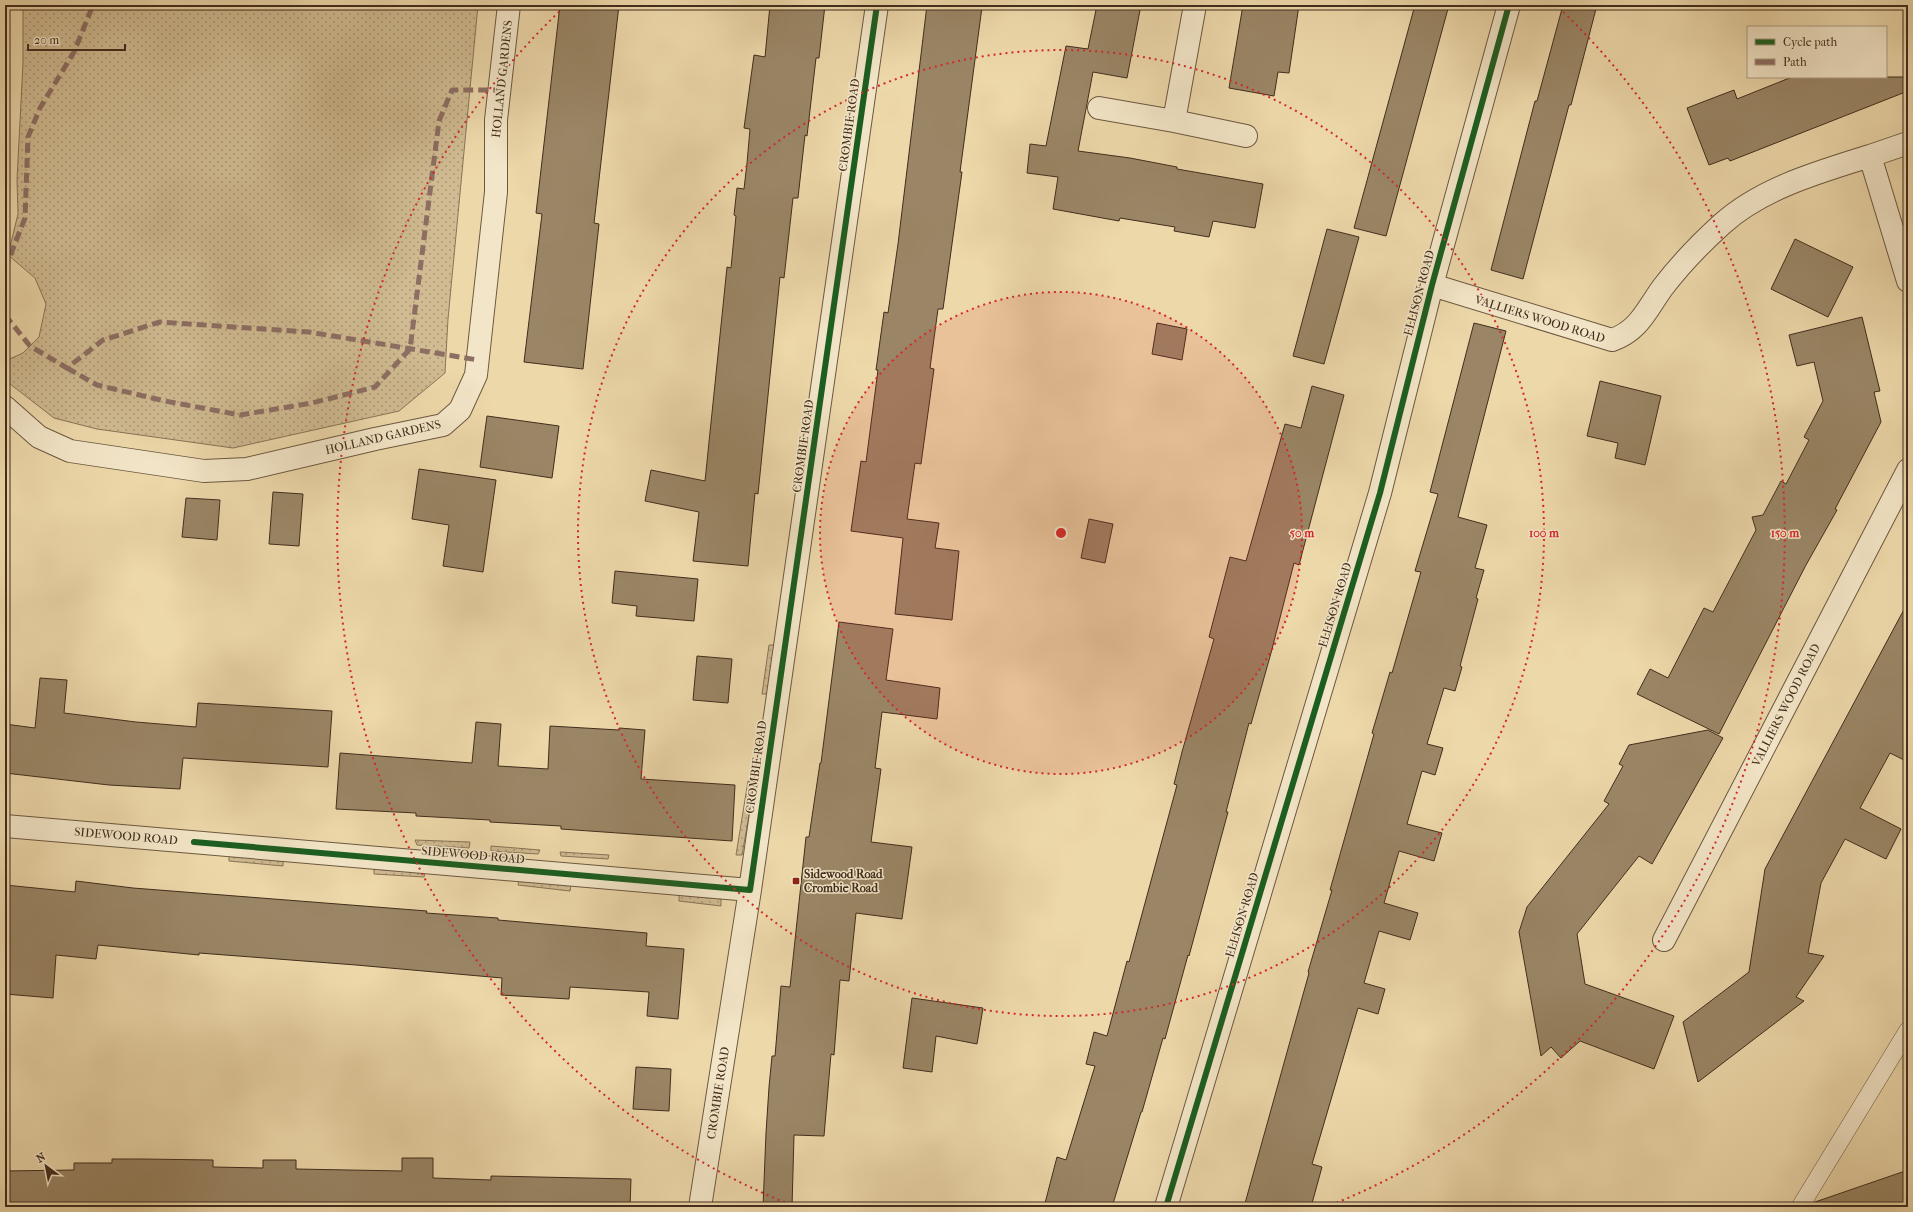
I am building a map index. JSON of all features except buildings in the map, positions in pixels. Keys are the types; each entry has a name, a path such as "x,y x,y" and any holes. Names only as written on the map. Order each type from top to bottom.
{"street":[{"name":"HOLLAND GARDENS","path":"5,407 39,437 70,451 204,471 247,469 375,439 443,425 460,410 476,375 496,192 496,120 510,5"},
{"name":"CROMBIE ROAD","path":"700,1207 750,890 877,5"},
{"path":"1174,122 1195,5"},
{"name":"ELLISON ROAD","path":"1166,1207 1380,493 1432,286 1509,5"},
{"path":"1099,108 1246,136"},
{"name":"VALLIERS WOOD ROAD","path":"1432,286 1612,340 1624,336 1636,326 1664,286 1691,256 1722,224 1749,204 1819,172 1908,143"},
{"path":"1870,156 1908,281"},
{"name":"VALLIERS WOOD ROAD","path":"1664,940 1908,470"},
{"name":"SIDEWOOD ROAD","path":"5,826 750,890"}],"lane":[{"path":"1800,1207 1908,1030"}],"shaded area":[{"path":"23,5 478,5 448,319 445,373 399,411 233,448 97,429 54,418 5,380 5,361 23,353 39,337 46,304 35,278 8,255 18,214 17,180 23,63"},
{"path":"769,645 775,645 769,694 762,694"},
{"path":"748,781 755,781 742,855 736,855"},
{"path":"415,840 470,842 469,848 417,845"},
{"path":"491,846 540,850 538,854 491,851"},
{"path":"560,852 609,855 608,859 561,856"},
{"path":"229,856 283,861 283,866 229,861"},
{"path":"374,869 425,873 424,877 374,874"},
{"path":"519,880 571,885 570,891 518,885"},
{"path":"679,895 721,899 721,906 679,901"}],"marked path":[{"path":"5,269 25,218 28,137 40,108 74,52 93,5"},
{"path":"67,368 97,385 165,401 240,415 312,403 375,387 410,349 439,121 452,90 499,90"},
{"path":"5,315 30,346 67,368 103,340 160,322 309,332 478,360"}],"cycle path":[{"path":"194,842 750,890 877,5"},
{"path":"1166,1207 1380,493 1432,285 1509,5"}],"place":[{"name":"Sidewood Road Crombie Road","path":"796,881"}]}
